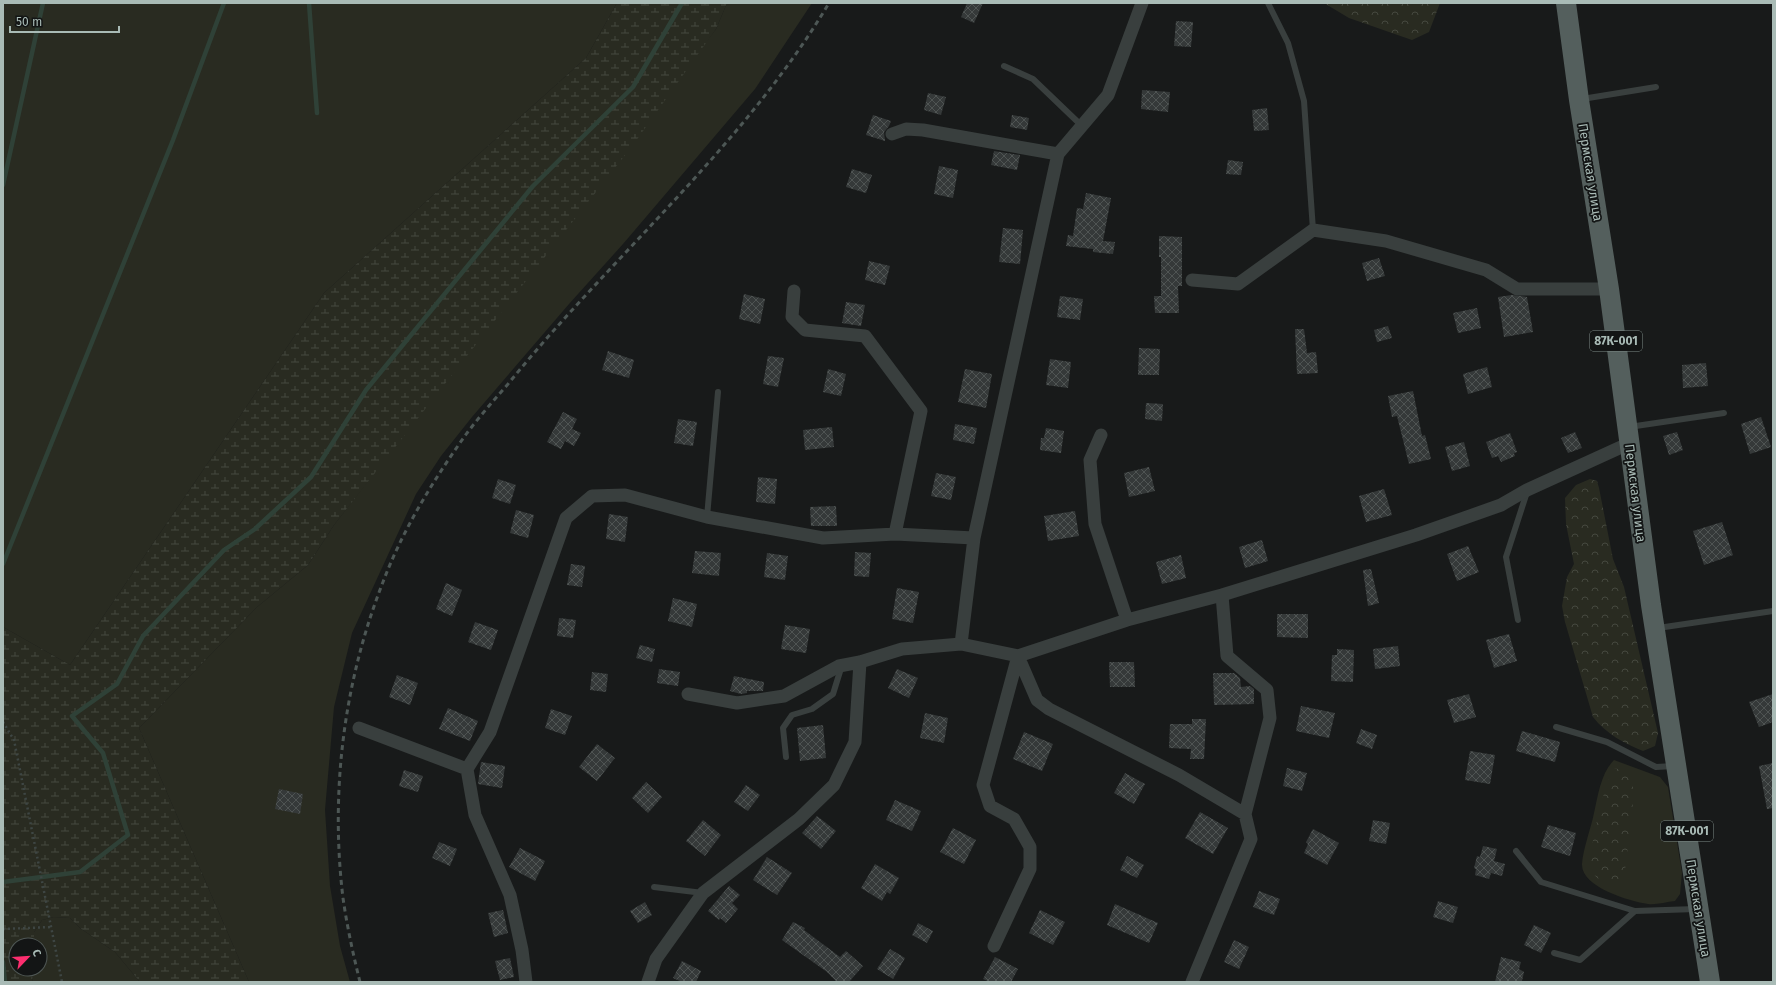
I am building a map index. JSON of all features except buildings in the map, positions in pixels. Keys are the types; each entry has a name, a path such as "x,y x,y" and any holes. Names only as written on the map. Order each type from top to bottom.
{"main road":[{"name":"Пермская улица","path":"1566,3 1579,100 1609,289 1654,628 1700,908 1710,982"}],"street":[{"path":"961,644 974,538 1058,154 1108,95 1142,3"},
{"path":"892,134 906,129 923,130 1058,154"},
{"path":"1192,280 1238,284 1313,230 1386,240 1486,270 1517,289 1609,289"},
{"path":"794,291 792,317 805,330 865,336 921,411 895,534"},
{"path":"1101,435 1090,460 1095,524 1127,620"},
{"path":"688,694 737,703 784,696 842,665 860,662 902,649 961,644 1018,656 1127,620 1222,595 1423,532 1501,505 1629,435"},
{"path":"526,982 522,950 510,895 475,816 467,769 490,732 566,518 592,496 625,495 707,517 824,538 895,534 974,538"},
{"path":"1192,982 1251,839 1245,814 1270,718 1267,690 1227,656 1222,595"},
{"path":"1018,656 1037,700 1049,709 1179,775 1245,814"},
{"path":"994,946 1030,869 1030,847 1014,819 990,806 984,785 1018,656"},
{"path":"648,982 656,959 703,893 799,819 834,785 855,742 860,662"},
{"path":"359,728 467,769"}],"lane":[{"path":"1268,3 1288,43 1304,101 1313,230"},
{"path":"1004,66 1033,79 1082,126"},
{"path":"1579,100 1656,87"},
{"path":"707,517 718,392"},
{"path":"1629,435 1724,413"},
{"path":"1518,620 1506,558 1527,490"},
{"path":"1654,628 1773,610"},
{"path":"786,757 783,728 792,715 812,709 833,694 842,665"},
{"path":"1556,726 1607,742 1656,767 1676,766"},
{"path":"1516,851 1541,882 1635,911 1700,908"},
{"path":"654,887 703,893"},
{"path":"1554,953 1580,960 1635,911"}],"path":[{"path":"3,722 14,740 62,982"},
{"path":"3,929 52,927"}],"green space":[{"path":"3,3 617,3 586,58 324,293 70,665 3,627"},
{"path":"617,3 727,3 716,29 633,145 334,525 308,565 257,607 139,728 249,982 140,982 115,952 80,928 70,918 54,917 42,920 34,932 34,937 8,937 8,977 33,977 32,982 3,982 3,627 70,665 324,293 586,58"},
{"path":"727,3 812,3 755,89 623,244 569,304 472,417 441,456 416,494 352,633 334,707 325,810 330,886 340,946 350,982 249,982 139,728 257,607 308,565 334,525 716,29"},
{"path":"1324,3 1440,3 1429,32 1412,40 1349,18"},
{"path":"1590,479 1597,481 1599,488 1613,559 1624,587 1658,733 1655,746 1643,751 1629,745 1610,733 1593,717 1565,622 1562,606 1567,577 1574,564 1566,524 1565,498 1576,485"},
{"path":"1614,760 1660,777 1668,787 1682,873 1680,894 1675,901 1651,904 1630,900 1608,892 1597,886 1589,880 1584,872 1582,864 1585,845 1599,792 1606,771"},
{"path":"1614,769 1619,769 1627,773 1633,786 1634,795 1625,871 1616,882 1606,884 1593,874 1591,869 1591,861 1594,834 1598,818 1606,788"},
{"path":"54,917 70,918 80,928 115,952 140,982 32,982 33,977 48,977 48,937 34,937 34,932 42,920"}],"waterway":[{"path":"3,185 43,3"},
{"path":"3,564 173,140 224,3"},
{"path":"309,3 317,113"},
{"path":"3,882 80,872 128,835 103,753 72,716 117,684 143,636 224,550 255,529 311,477 366,390 533,186 633,87 682,3"},
{"path":"3,962 5,982"}],"railway":[{"path":"360,982 346,919 339,858 338,817 340,777 350,697 358,658 383,582 400,543 431,486 455,450 487,408 557,327 670,206 738,128 771,88 801,47 829,3"}]}
